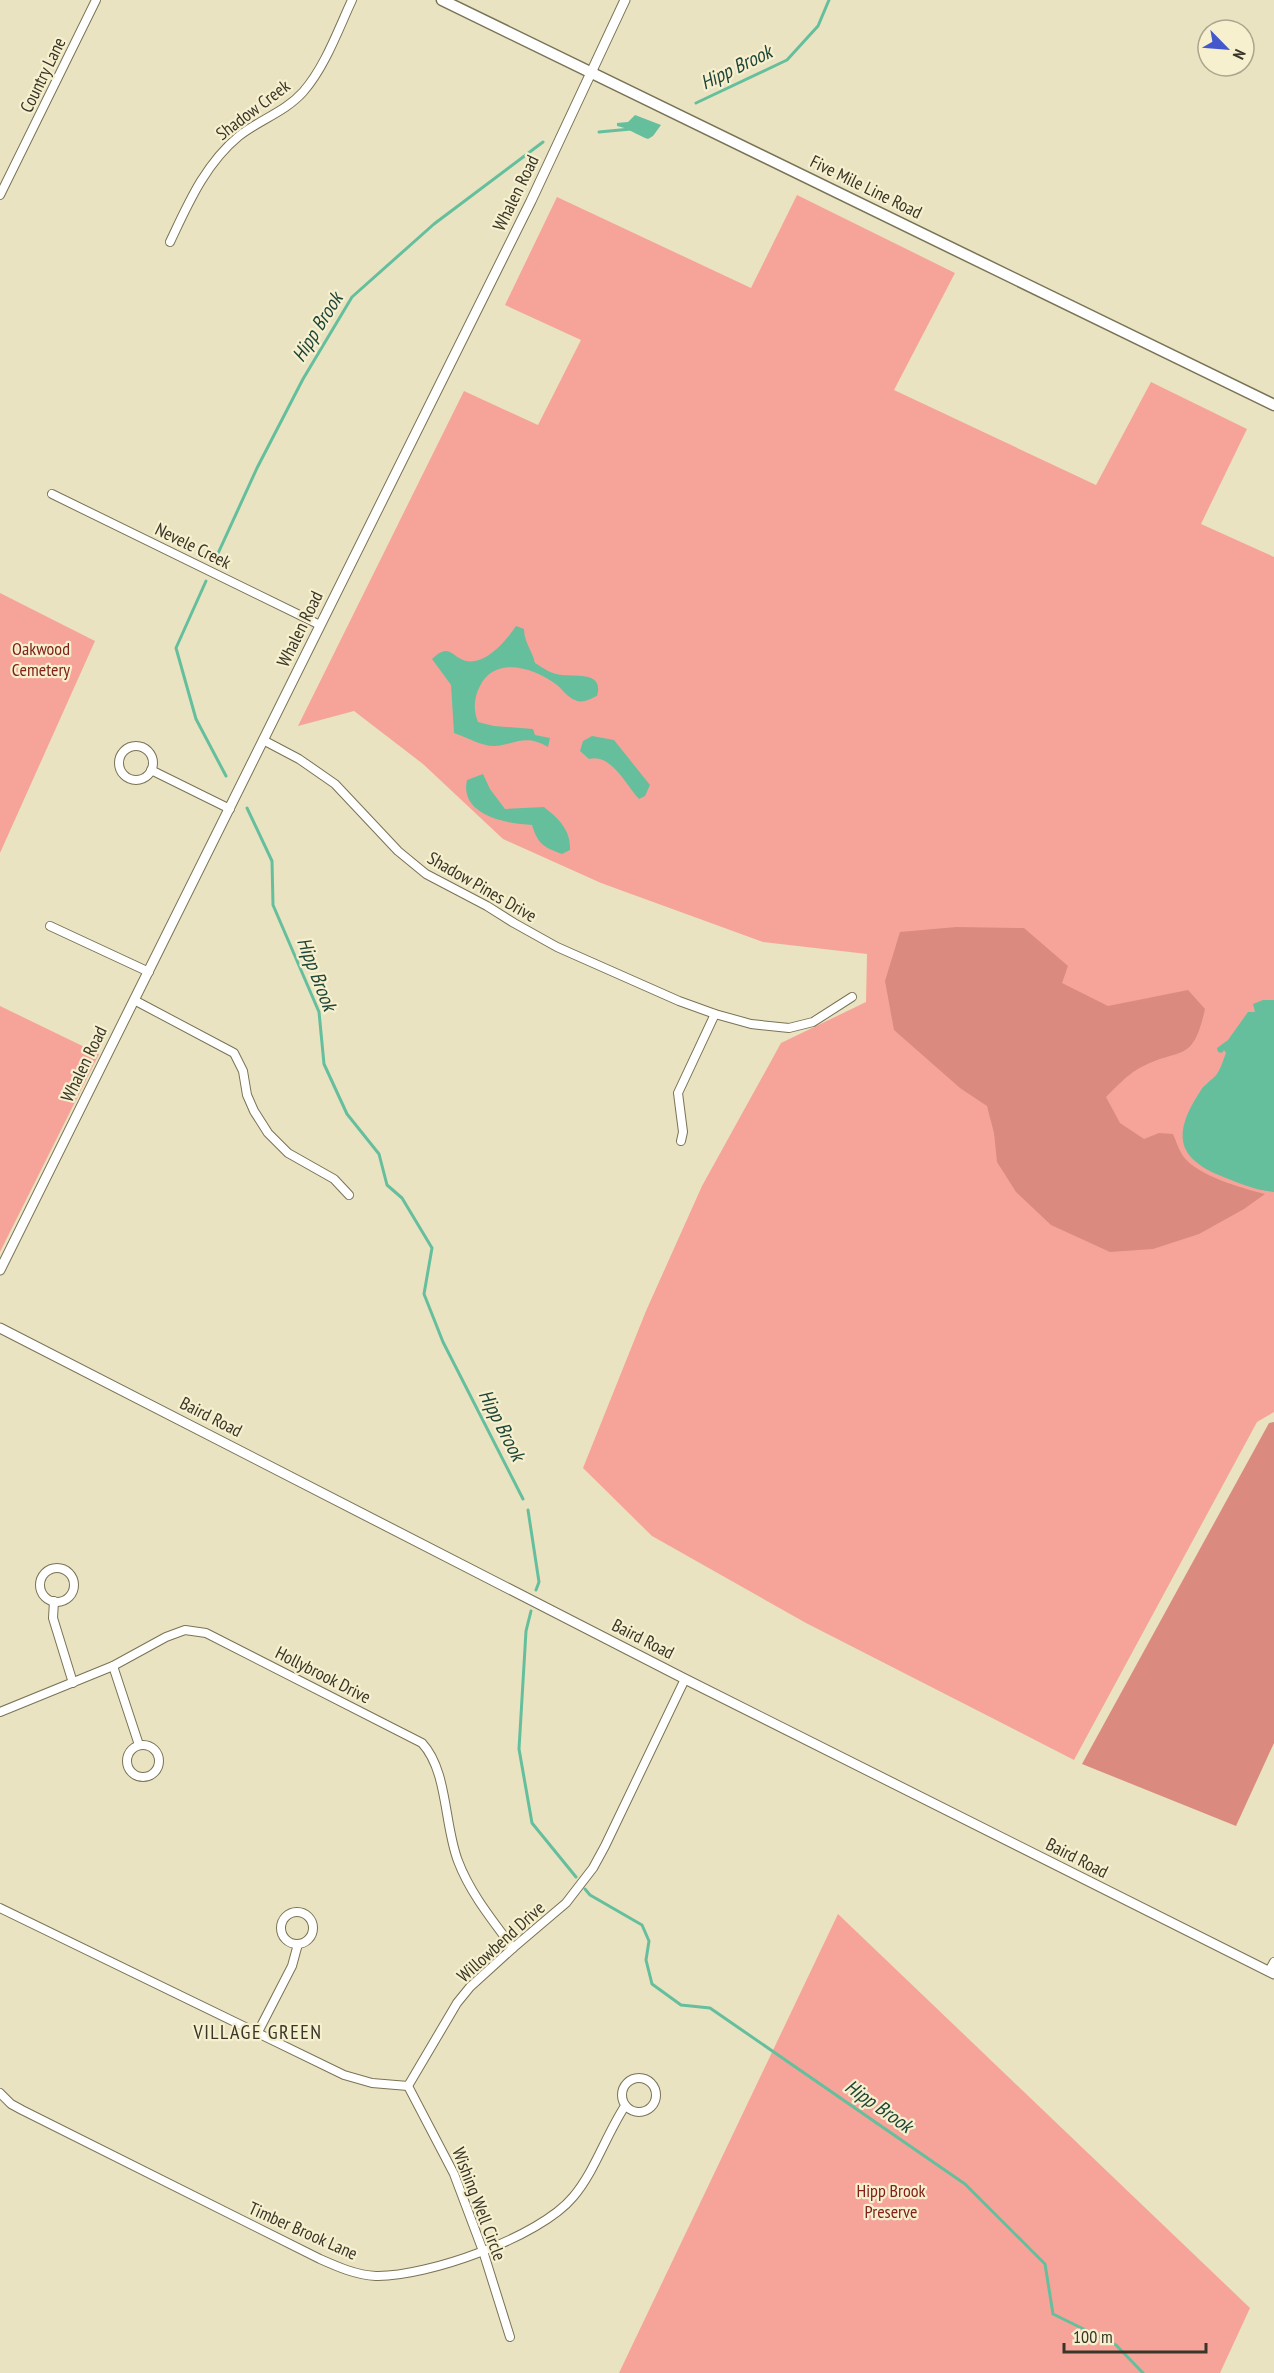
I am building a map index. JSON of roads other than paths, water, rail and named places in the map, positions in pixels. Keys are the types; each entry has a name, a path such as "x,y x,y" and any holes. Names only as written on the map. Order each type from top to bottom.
{"main road":[{"name":"Five Mile Line Road","path":"442,0 1274,405"}],"street":[{"name":"Country Lane","path":"0,195 96,0"},
{"name":"Shadow Creek","path":"170,243 196,188 209,167 239,135 292,102 311,81 352,0"},
{"name":"Whalen Road","path":"0,1270 526,212 625,0"},
{"name":"Nevele Creek","path":"52,494 320,624"},
{"name":"Shadow Pines Drive","path":"263,740 299,759 335,784 398,851 426,874 487,906 556,947 679,1001 715,1014 768,1027 796,1028 813,1022 852,997"},
{"path":"143,747 151,755 153,765 151,770 144,778 129,778 121,771 120,756 128,748 143,747"},
{"path":"151,770 230,809"},
{"path":"50,926 149,972"},
{"path":"134,1000 234,1053 239,1061 254,1111 268,1133 288,1153 334,1179 349,1196"},
{"path":"681,1141 683,1132 678,1093 715,1014"},
{"name":"Baird Road","path":"0,1328 685,1679 1272,1973"},
{"path":"61,1568 71,1574 74,1579 73,1591 65,1600 54,1602 44,1596 40,1581 45,1572 61,1568"},
{"path":"54,1602 53,1618 73,1683"},
{"name":"Hollybrook Drive","path":"0,1712 113,1666 166,1637 185,1630 206,1633 422,1743 429,1750 438,1770 447,1821 458,1863 475,1893 513,1948"},
{"path":"113,1666 139,1745"},
{"name":"Willowbend Drive","path":"408,2086 457,2002 513,1948 566,1904 593,1868 606,1846 685,1679"},
{"path":"139,1745 154,1749 159,1758 158,1768 146,1778 140,1778 131,1772 126,1762 130,1751 139,1745"},
{"path":"0,1908 344,2075 372,2082 408,2086"},
{"path":"297,1913 311,1920 313,1931 308,1940 298,1944 288,1941 282,1929 288,1916 297,1913"},
{"path":"258,2032 292,1966 298,1944"},
{"path":"1272,1973 1274,1962"},
{"name":"Timber Brook Lane","path":"639,2078 650,2082 656,2092 656,2098 650,2108 635,2112 626,2106 621,2096 625,2085 639,2078"},
{"name":"Wishing Well Circle","path":"408,2086 454,2174 483,2251 510,2337"},
{"name":"Timber Brook Lane","path":"0,2093 11,2104 22,2110 348,2271 377,2276 411,2272 483,2251 544,2221 572,2198 586,2178 607,2136 626,2106"}],"waterway":[{"name":"Hipp Brook","path":"696,103 787,60 818,26 829,0"},
{"name":"Hipp Brook","path":"599,132 631,129"},
{"name":"Hipp Brook","path":"215,560 257,468 303,379 352,297 434,224 543,142"},
{"name":"Hipp Brook","path":"206,581 176,648 196,719 226,776"},
{"name":"Hipp Brook","path":"247,808 272,861 273,905 319,1012 324,1064 347,1114 379,1154 387,1185 402,1198 432,1248 424,1294 443,1342 523,1499"},
{"name":"Hipp Brook","path":"528,1510 539,1582 536,1590"},
{"name":"Hipp Brook","path":"531,1611 526,1631 519,1749 532,1823 576,1877"},
{"name":"Hipp Brook","path":"585,1889 590,1895 642,1925 649,1941 646,1960 652,1984 681,2005 710,2008 965,2184 1045,2264 1053,2314 1116,2345 1143,2373"}],"district":[{"name":"VILLAGE GREEN","path":"258,2032"}],"park label":[{"name":"Oakwood Cemetery","path":"41,659"},
{"name":"Hipp Brook Preserve","path":"891,2201"}]}
